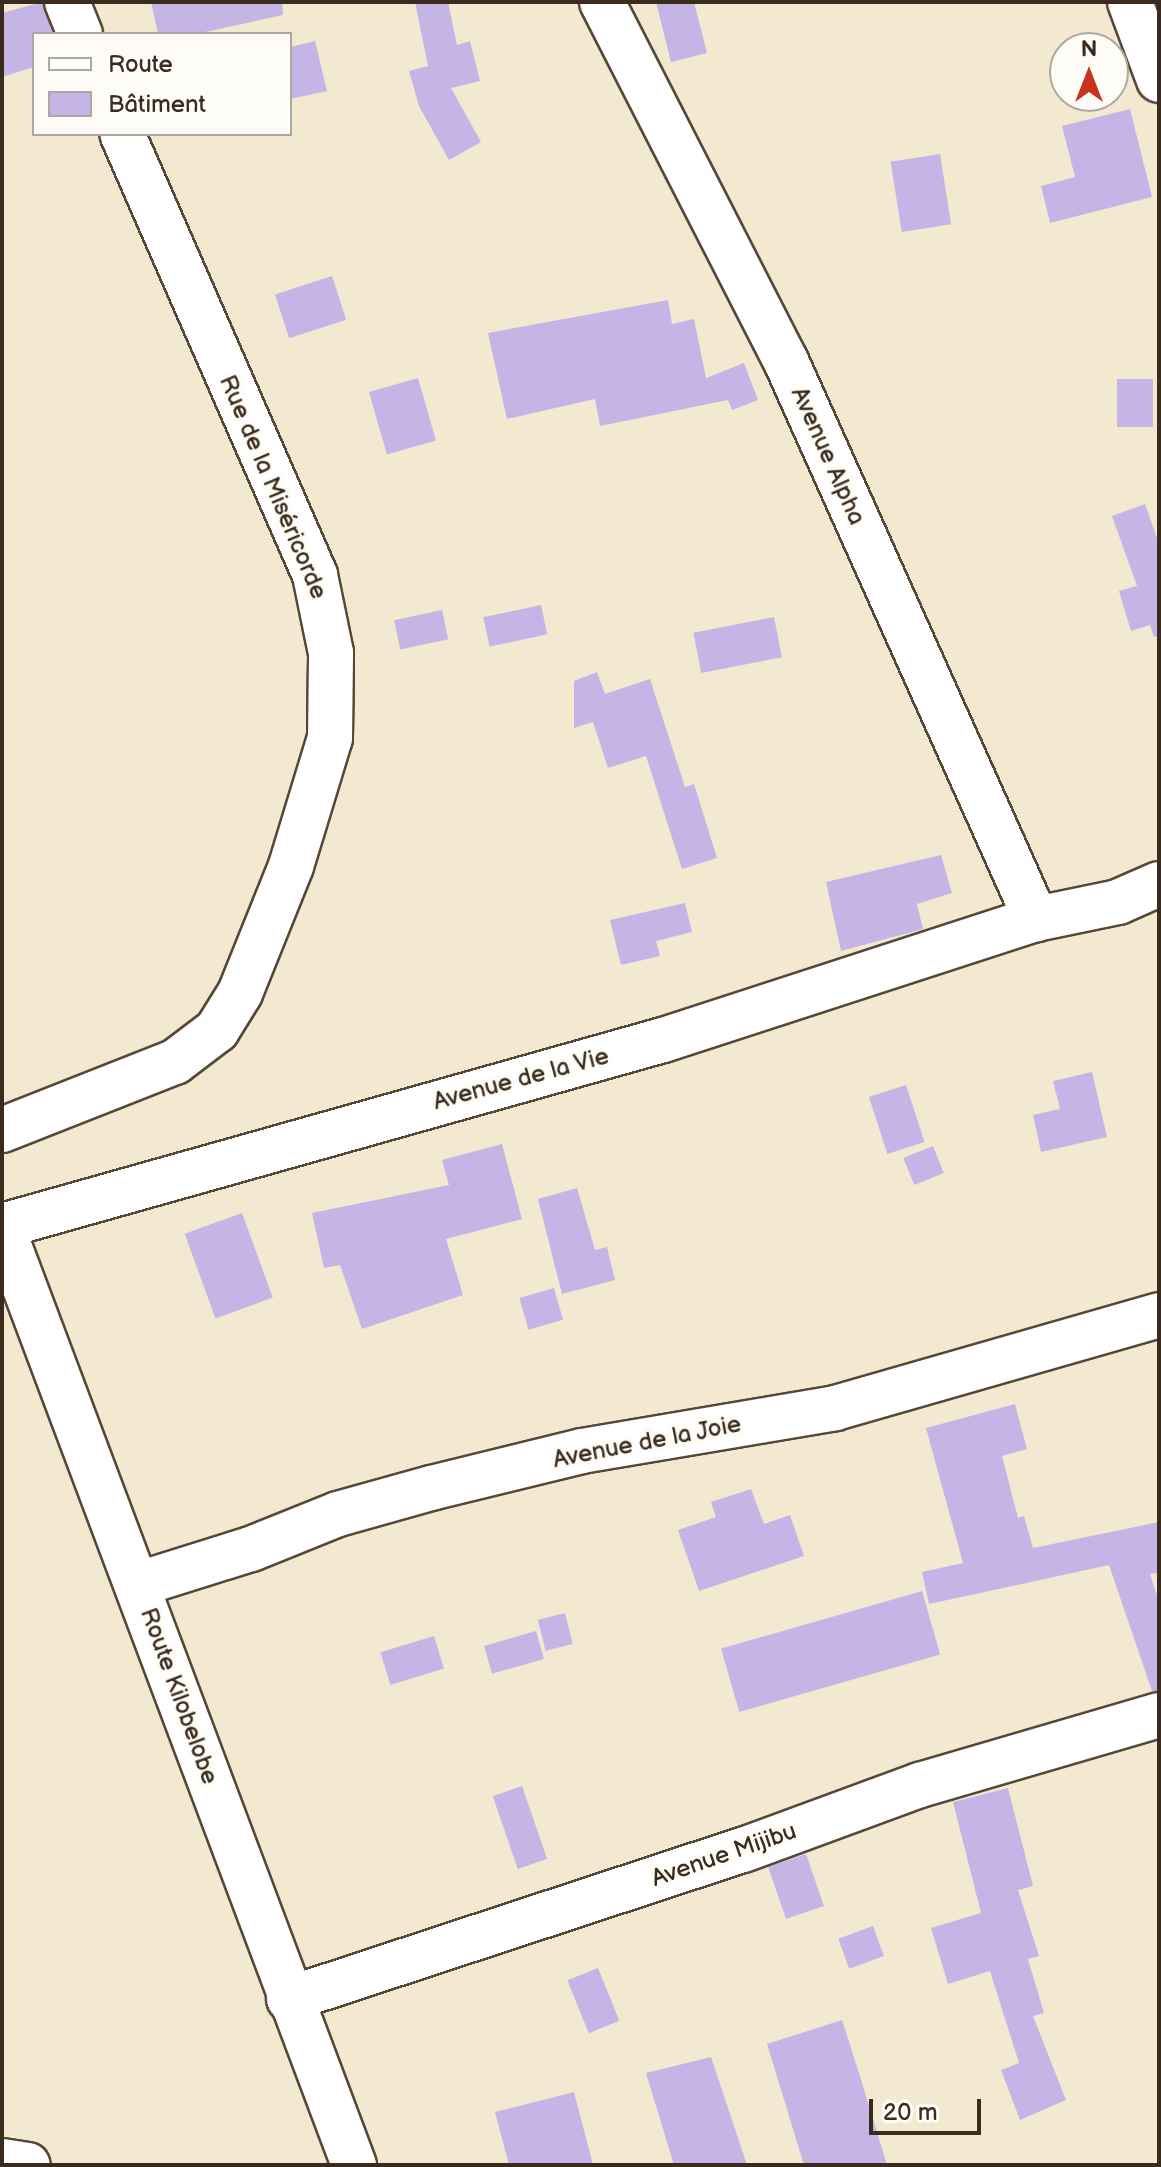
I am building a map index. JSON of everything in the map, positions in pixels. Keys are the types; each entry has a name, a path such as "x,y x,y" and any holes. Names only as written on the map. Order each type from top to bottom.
{"street":[{"path":"67,2 79,32"},
{"name":"Avenue Alpha","path":"602,2 785,359 1036,919"},
{"path":"1130,2 1159,80"},
{"name":"Rue de la Miséricorde","path":"2,1130 175,1062 217,1030 240,993 291,866 330,738 331,653 315,575 123,136"},
{"name":"Avenue de la Vie","path":"2,1227 663,1040 1036,919 1118,902 1159,884"},
{"name":"Route Kilobelobe","path":"2,1227 139,1584 289,1999 354,2165"},
{"name":"Avenue de la Joie","path":"139,1584 251,1549 338,1514 431,1488 582,1451 835,1408 1159,1315"},
{"name":"Avenue Mijibu","path":"289,1999 743,1850 920,1785 1159,1715"},
{"path":"2,2161 28,2165"}],"building":[{"path":"43,2 52,32 32,32 32,68 2,77 2,13"},
{"path":"151,2 282,2 283,15 205,32 158,32"},
{"path":"415,2 448,2 457,45 470,41 480,81 451,88 481,142 449,160 419,106 409,71 428,66"},
{"path":"656,2 694,2 707,53 671,62"},
{"path":"315,41 327,91 292,99 292,47"},
{"path":"1129,109 1152,197 1050,223 1041,186 1075,177 1062,126 1129,112"},
{"path":"940,154 951,224 902,232 891,162"},
{"path":"332,276 346,320 289,338 275,295"},
{"path":"668,300 672,324 694,319 706,378 744,363 758,400 732,410 728,400 600,426 595,399 507,419 488,333"},
{"path":"418,378 436,440 387,455 369,392"},
{"path":"1117,379 1153,379 1153,427 1117,427"},
{"path":"1145,504 1159,544 1159,636 1154,637 1150,625 1131,631 1119,591 1137,586 1112,516"},
{"path":"541,605 547,634 490,647 483,617"},
{"path":"442,610 448,639 400,650 394,620"},
{"path":"774,617 782,657 701,673 694,633"},
{"path":"597,672 605,694 650,679 685,787 694,784 717,858 682,869 646,756 608,768 593,722 574,728 574,681"},
{"path":"941,855 952,893 917,904 923,929 841,951 826,882"},
{"path":"685,903 692,932 656,941 660,956 621,965 610,920"},
{"path":"1092,1072 1107,1137 1041,1152 1033,1115 1060,1109 1053,1081"},
{"path":"906,1085 925,1142 887,1154 869,1097"},
{"path":"502,1144 522,1219 446,1239 463,1295 362,1329 340,1265 324,1268 312,1213 449,1185 442,1160"},
{"path":"933,1146 944,1173 914,1185 903,1158"},
{"path":"577,1188 595,1250 607,1247 615,1280 562,1294 538,1199"},
{"path":"242,1213 273,1298 215,1318 185,1234"},
{"path":"554,1288 563,1320 528,1330 519,1298"},
{"path":"1015,1404 1027,1449 1002,1456 1018,1518 1024,1516 1033,1548 1159,1522 1159,1573 1150,1574 1159,1602 1159,1691 1152,1691 1109,1565 929,1604 922,1572 963,1563 926,1428"},
{"path":"751,1489 764,1524 790,1515 804,1556 699,1591 678,1530 716,1517 711,1502"},
{"path":"922,1591 940,1654 739,1712 721,1649"},
{"path":"565,1613 573,1644 546,1651 538,1620"},
{"path":"536,1631 544,1659 492,1674 484,1646"},
{"path":"434,1636 444,1669 390,1685 380,1652"},
{"path":"522,1786 547,1859 518,1869 493,1796"},
{"path":"1008,1788 1033,1886 1018,1890 1039,1956 1028,1959 1044,2013 1033,2016 1066,2100 1020,2120 1001,2070 1019,2063 990,1971 948,1984 931,1928 981,1913 953,1802"},
{"path":"806,1854 824,1906 786,1919 768,1867"},
{"path":"873,1926 884,1956 849,1969 838,1939"},
{"path":"598,1968 619,2021 589,2033 567,1980"},
{"path":"842,2020 887,2165 804,2165 767,2044"},
{"path":"711,2057 747,2165 674,2165 646,2073"},
{"path":"574,2092 593,2165 509,2165 495,2112"}]}
